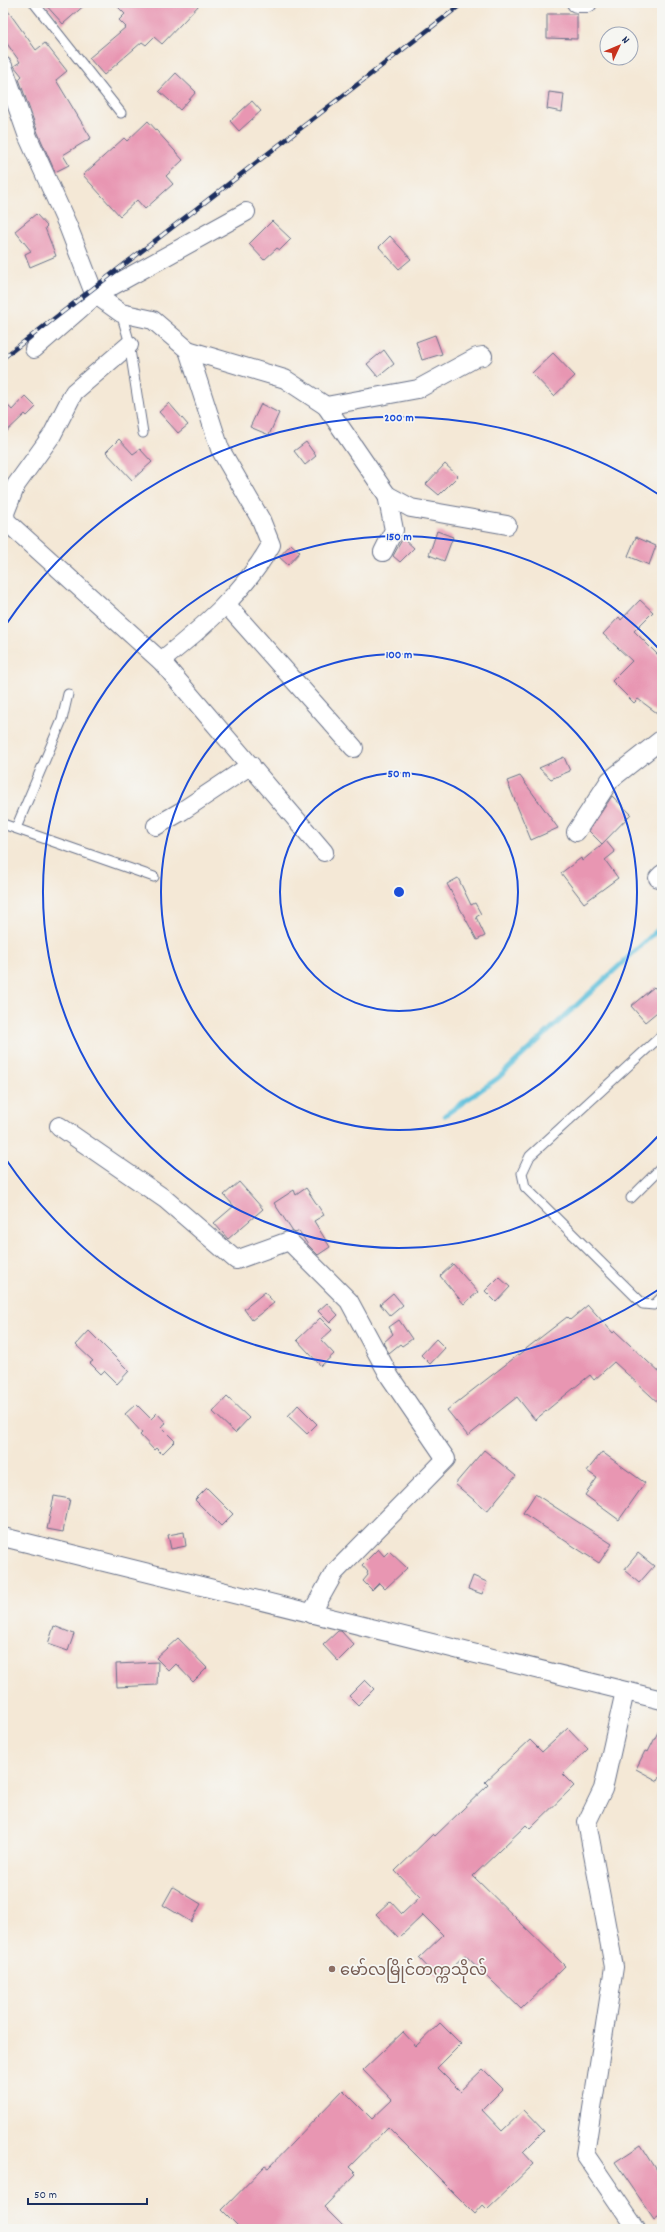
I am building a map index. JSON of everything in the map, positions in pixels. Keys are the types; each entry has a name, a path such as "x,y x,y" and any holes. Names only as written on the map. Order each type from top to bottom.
{"street":[{"path":"576,3 588,3"},
{"path":"3,66 28,137 96,295 121,313 153,320 188,350 285,379 326,406 387,495 394,530 383,552"},
{"path":"34,349 96,295 246,212"},
{"path":"129,345 74,392 52,435 16,485 5,513 6,521 161,661 324,852"},
{"path":"161,661 212,619 258,568 271,546 261,520 220,449 188,350"},
{"path":"326,406 418,389 477,357 483,356"},
{"path":"387,495 410,508 507,525"},
{"path":"226,604 354,748"},
{"path":"576,832 610,780 662,739"},
{"path":"156,826 182,811 251,765"},
{"path":"59,1126 165,1199 236,1260 289,1240 349,1301 390,1377 446,1459 334,1573 311,1614"},
{"path":"3,1537 662,1700"},
{"path":"625,1691 604,1789 587,1822 614,1967 585,2154 636,2229"}],"lane":[{"path":"34,3 121,113"},
{"path":"121,313 129,345 143,433"},
{"path":"16,828 62,720 68,694"},
{"path":"3,824 154,877"},
{"path":"662,1035 530,1156 522,1173 525,1188 643,1304 654,1305 662,1297"},
{"path":"631,1198 662,1167"}],"building":[{"path":"44,3 87,3 63,24"},
{"path":"114,3 201,3 162,44 154,37 146,45 142,42 104,75 89,58 126,27 119,20 125,14"},
{"path":"3,4 36,50 45,43 67,71 56,80 91,138 63,155 69,165 55,172 38,133 19,79 22,76 14,66 20,62 3,38"},
{"path":"547,14 577,14 577,39 547,38"},
{"path":"176,73 196,92 180,110 159,91"},
{"path":"549,92 564,94 562,112 547,109"},
{"path":"252,101 261,111 239,131 230,121"},
{"path":"148,121 183,160 166,176 173,184 145,209 137,200 120,216 83,175 124,138 127,141"},
{"path":"36,214 47,226 45,228 56,256 30,267 25,254 31,251 15,231"},
{"path":"272,221 291,239 280,250 277,248 264,260 249,244"},
{"path":"390,236 411,259 399,269 379,247"},
{"path":"435,335 442,354 422,360 416,342"},
{"path":"384,350 394,364 378,377 367,364"},
{"path":"553,353 575,376 554,396 532,373"},
{"path":"25,396 36,407 27,416 25,414 3,435 3,400 12,410"},
{"path":"169,403 188,425 178,433 159,412"},
{"path":"261,404 279,413 269,435 250,427"},
{"path":"119,439 133,454 140,449 152,462 132,480 106,452"},
{"path":"306,442 316,456 305,465 294,451"},
{"path":"445,464 458,476 439,495 426,484"},
{"path":"437,531 453,537 444,561 429,555"},
{"path":"636,537 656,546 649,565 628,556"},
{"path":"403,538 414,548 400,562 393,556"},
{"path":"291,544 300,552 288,565 279,557"},
{"path":"640,600 653,612 634,631 662,659 662,706 657,713 638,699 634,703 612,681 632,661 603,634 619,617 621,620"},
{"path":"564,757 570,771 551,779 539,768"},
{"path":"520,776 558,828 531,840 507,781"},
{"path":"612,796 631,814 602,844 589,831"},
{"path":"606,841 615,852 605,860 618,878 584,903 561,873 581,858 582,861"},
{"path":"458,878 471,905 475,903 481,914 476,917 485,936 477,940 447,884"},
{"path":"654,987 662,996 662,1008 645,1022 631,1006"},
{"path":"239,1182 263,1209 228,1239 214,1223 234,1206 224,1195"},
{"path":"306,1188 324,1215 314,1221 330,1247 318,1255 308,1245 299,1231 296,1233 293,1232 274,1203 294,1190 296,1195"},
{"path":"453,1264 478,1292 464,1304 440,1276"},
{"path":"499,1277 510,1287 496,1302 485,1291"},
{"path":"265,1292 274,1303 252,1320 244,1309"},
{"path":"393,1293 403,1305 390,1316 380,1304"},
{"path":"327,1303 338,1315 330,1323 318,1311"},
{"path":"588,1305 613,1333 615,1331 662,1375 662,1406 614,1362 594,1380 590,1375 535,1420 517,1397 468,1436 447,1410 567,1317 570,1320"},
{"path":"320,1318 332,1330 321,1340 334,1354 321,1366 297,1340"},
{"path":"399,1320 412,1339 402,1346 400,1344 389,1353 383,1343 393,1334 389,1327"},
{"path":"89,1331 129,1371 117,1384 104,1371 101,1374 90,1363 93,1361 76,1345"},
{"path":"436,1339 445,1348 430,1364 421,1355"},
{"path":"227,1397 249,1418 235,1433 213,1412"},
{"path":"136,1404 151,1419 157,1413 166,1423 161,1427 175,1441 162,1454 156,1448 154,1450 140,1435 142,1433 125,1414"},
{"path":"298,1405 317,1424 307,1434 288,1416"},
{"path":"484,1450 516,1476 487,1511 455,1484"},
{"path":"602,1452 645,1483 619,1520 585,1495 597,1478 587,1471"},
{"path":"207,1488 233,1514 221,1526 195,1500"},
{"path":"535,1494 612,1544 599,1563 523,1513"},
{"path":"54,1496 70,1499 63,1532 47,1529"},
{"path":"184,1532 186,1546 171,1549 168,1535"},
{"path":"378,1549 384,1556 389,1551 407,1568 385,1589 379,1583 372,1590 363,1581 368,1575 368,1572 362,1565"},
{"path":"638,1553 654,1566 639,1583 624,1570"},
{"path":"473,1576 487,1582 482,1594 468,1589"},
{"path":"54,1626 74,1634 68,1651 48,1644"},
{"path":"338,1631 341,1631 354,1645 338,1661 323,1645"},
{"path":"178,1638 207,1668 193,1682 176,1664 169,1671 156,1658"},
{"path":"158,1662 157,1685 117,1687 116,1664"},
{"path":"365,1680 374,1689 358,1705 349,1696"},
{"path":"662,1724 662,1773 658,1781 636,1769 645,1751 648,1752"},
{"path":"568,1728 588,1749 562,1774 574,1786 530,1829 526,1825 473,1876 565,1966 521,2009 465,1955 439,1979 419,1958 443,1935 423,1915 399,1938 376,1914 390,1901 402,1914 420,1897 395,1871 433,1834 435,1836 488,1785 485,1782 530,1740 542,1752"},
{"path":"173,1887 201,1904 191,1922 163,1905"},
{"path":"440,2023 461,2044 437,2068 460,2091 483,2069 503,2089 482,2110 502,2131 524,2110 544,2131 523,2152 534,2164 487,2209 483,2205 475,2214 388,2127 349,2167 356,2174 324,2207 346,2229 241,2229 222,2210 265,2166 268,2168 343,2090 372,2119 392,2100 363,2070 403,2032 416,2046"},
{"path":"641,2145 662,2178 662,2213 654,2219 615,2162"}],"waterway":[{"path":"445,1115 498,1078 662,926"}],"railway":[{"path":"3,358 463,3"}],"place":[{"name":"မော်လမြိုင်တက္ကသိုလ်","path":"332,1969"}]}
